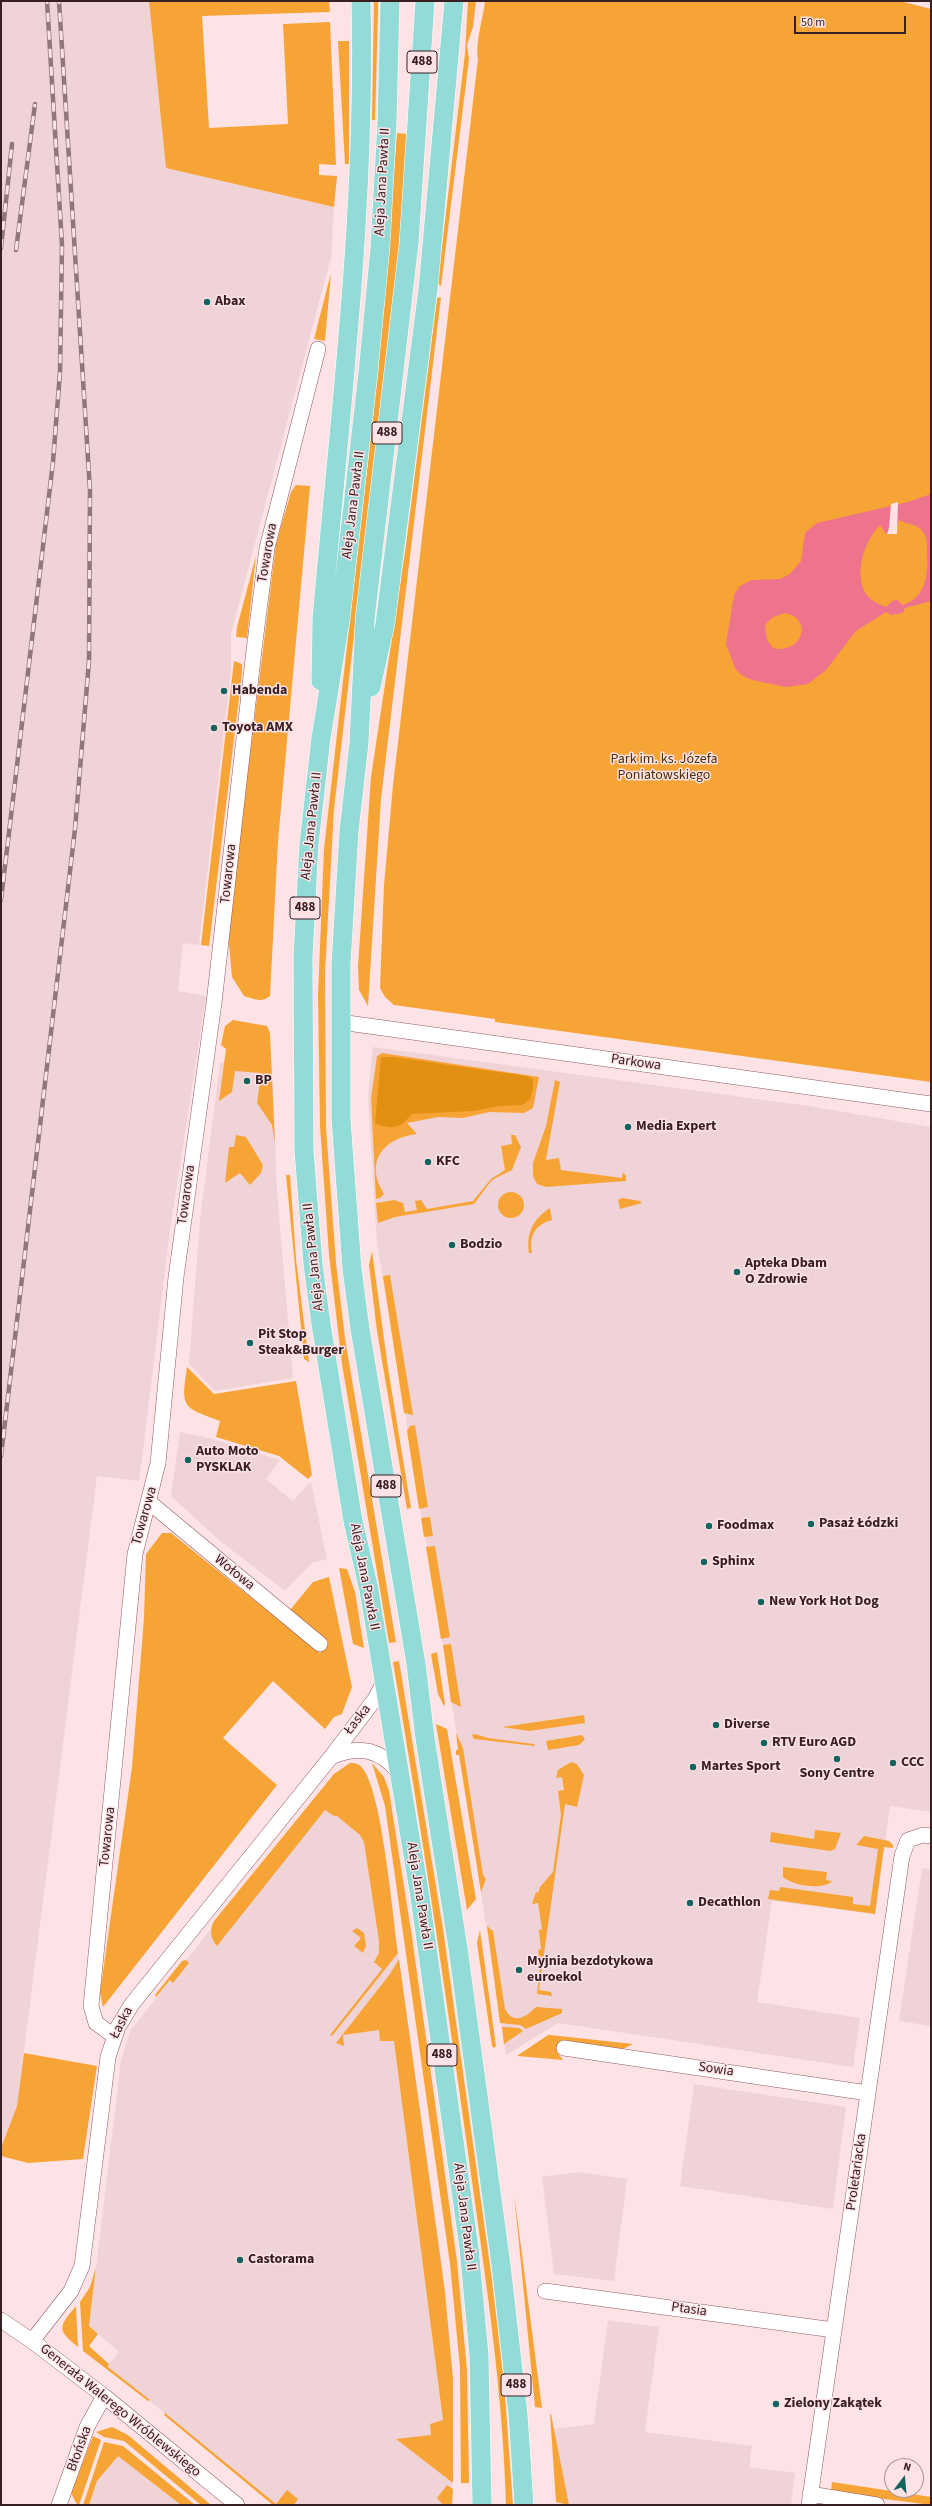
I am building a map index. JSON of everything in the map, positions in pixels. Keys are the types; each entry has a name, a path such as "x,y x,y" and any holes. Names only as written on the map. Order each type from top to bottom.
{"main road":[{"path":"321,738 322,619 357,218 362,104 361,1"},
{"name":"Aleja Jana Pawła II","path":"390,1 387,122 380,248 357,486 340,621 321,738 309,844 303,957 304,1151 313,1264 322,1331 353,1521 368,1590 420,1897 468,2248 480,2355 482,2505"},
{"name":"Aleja Jana Pawła II","path":"425,1 409,243 365,619 359,743 344,890 340,1022 341,1119 352,1269 360,1329 416,1664 425,1738 458,1948 513,2356 524,2505"},
{"path":"359,743 385,624 408,450 428,289 454,1"}],"street":[{"name":"Towarowa","path":"114,2036 96,2023 91,2006 135,1554 158,1463 176,1277 214,1003 267,548 318,349"},
{"name":"Parkowa","path":"340,1022 931,1104"},
{"name":"Wołowa","path":"149,1502 320,1644"},
{"name":"Łaska","path":"32,2341 71,2291 82,2266 108,2057 114,2036 132,2004 331,1757 375,1699 384,1682"},
{"name":"Łaska","path":"331,1757 347,1751 371,1751 385,1758 399,1773"},
{"name":"Proletariacka","path":"810,2500 902,1856 908,1840 923,1835 931,1836"},
{"name":"Sowia","path":"564,2048 868,2093"},
{"name":"Ptasia","path":"545,2291 834,2330"},
{"name":"Generała Walerego Wróblewskiego","path":"1,2320 32,2341 104,2396 237,2505"},
{"name":"Błońska","path":"60,2505 87,2427 104,2396"},
{"path":"810,2500 877,2505"}],"shaded area":[{"path":"1,1 149,1 166,168 334,207 331,257 231,634 231,671 199,945 183,943 178,991 206,996 170,1230 139,1481 97,1476 17,2106 1,2148"},
{"path":"931,494 931,601 905,608 903,613 891,615 886,612 856,631 826,670 808,684 786,687 752,680 741,675 735,668 726,644 734,595 740,586 752,580 780,579 790,574 801,561 805,533 817,523 908,502","holes":["899,520 918,527 925,535 927,545 926,578 921,591 910,602 902,605 898,600 892,601 886,607 868,596 862,586 862,557 870,539 880,525 886,534 897,534 896,529","785,613 794,617 800,622 802,629 801,635 797,642 791,646 783,649 773,648 767,640 765,625 773,617"]},
{"path":"373,1047 809,1106 931,1127 931,1812 890,1806 875,1914 772,1901 757,2002 860,2018 853,2067 558,2023 506,2055 443,1645 377,1244 368,1097"},
{"path":"381,1057 393,1057 527,1076 533,1079 533,1089 530,1099 522,1105 499,1106 473,1111 412,1114 400,1125 396,1127 387,1127 375,1123"},
{"path":"220,1063 272,1067 277,1192 293,1378 215,1391 189,1364 200,1220"},
{"path":"180,1432 213,1439 280,1460 266,1479 293,1501 311,1482 327,1559 312,1563 285,1591 220,1541 171,1496"},
{"path":"350,1763 359,1765 367,1774 378,1810 441,2257 453,2379 452,2505 277,2505 107,2366 119,2352 89,2326 121,2061 130,2031 334,1774"},
{"path":"922,1868 931,1870 931,2026 899,2021"},
{"path":"694,2084 846,2107 833,2209 680,2186"},
{"path":"578,2172 627,2179 614,2281 554,2274 542,2177"},
{"path":"608,2320 659,2327 645,2432 752,2446 749,2467 795,2473 791,2505 569,2505 553,2429 594,2424"},
{"path":"118,2455 181,2505 89,2505 97,2481"}],"green space":[{"path":"149,1 329,1 330,12 202,16 209,128 288,124 283,24 330,22 336,165 319,164 319,175 337,176 334,207 166,168"},
{"path":"374,1 378,1 378,11 375,120 372,120"},
{"path":"468,1 476,1 473,27 467,45 469,59 441,286 438,284 438,280 465,53"},
{"name":"Park im. ks. Józefa Poniatowskiego","path":"485,1 900,1 931,9 931,1082 495,1022 495,1019 394,1005 385,997 380,988 384,885 393,785 478,59 478,38"},
{"path":"338,41 349,41 349,164 345,164"},
{"path":"397,133 408,134 401,230 334,809 325,972 326,1128 336,1263 345,1338 396,1642 389,1643 342,1364 329,1255 320,1126 318,995 324,849 378,372"},
{"path":"331,273 325,341 314,339"},
{"path":"441,297 381,799 368,1006 359,990 358,966 371,777 406,545 437,298"},
{"path":"296,485 310,486 278,841 270,996 257,1000 244,996 232,977 228,934 276,544 291,492"},
{"path":"256,556 247,638 236,637 237,627"},
{"path":"234,661 242,664 242,673 209,946 201,945"},
{"path":"233,1020 267,1026 270,1033 275,1144 272,1125 257,1103 261,1073 235,1071 232,1092 219,1101 226,1049 221,1045 225,1026"},
{"path":"382,1053 539,1077 533,1108 524,1113 489,1112 463,1118 438,1117 407,1123 417,1134 405,1136 395,1141 386,1146 380,1154 376,1172 378,1182 384,1194 380,1198 376,1199 371,1098 377,1056"},
{"path":"555,1080 560,1082 546,1160 559,1158 561,1170 622,1178 623,1172 626,1176 626,1181 546,1187 537,1184 533,1176 533,1163 546,1126"},
{"path":"236,1135 246,1137 263,1165 261,1173 250,1185 240,1173 225,1183 229,1147 234,1147"},
{"path":"511,1135 515,1135 521,1147 512,1170 492,1180 474,1204 395,1217 378,1223 376,1203 394,1200 403,1203 405,1212 417,1210 415,1201 421,1200 427,1209 473,1201 491,1179 505,1170 501,1146 512,1144"},
{"path":"286,1175 290,1175 296,1259 309,1362 304,1359"},
{"path":"511,1192 520,1196 524,1205 520,1214 511,1218 502,1214 498,1205 502,1196"},
{"path":"622,1198 640,1201 642,1203 620,1209 618,1200"},
{"path":"550,1208 552,1220 541,1225 534,1232 531,1241 532,1253 529,1253 528,1246 532,1227 539,1217"},
{"path":"372,1251 388,1368 411,1508 407,1509 377,1331 369,1265"},
{"path":"390,1275 413,1415 404,1413 383,1276"},
{"path":"187,1367 214,1394 296,1381 312,1475 308,1479 279,1456 216,1437 220,1421 191,1409 187,1404 184,1391"},
{"path":"415,1425 428,1507 419,1509 407,1431 410,1426"},
{"path":"430,1517 433,1536 424,1537 421,1518"},
{"path":"162,1533 171,1533 320,1653 328,1643 290,1610 313,1582 329,1577 352,1687 342,1714 334,1717 325,1729 273,1681 223,1738 277,1785 103,2007 100,1993 132,1767 144,1618 146,1554"},
{"path":"435,1546 450,1637 441,1639 426,1547"},
{"path":"339,1568 347,1569 355,1592 364,1648 353,1644"},
{"path":"451,1644 461,1707 451,1702 443,1645"},
{"path":"437,1652 445,1704 444,1706 438,1694 431,1654"},
{"path":"399,1661 443,1929 492,2280 504,2383 513,2505 506,2505 501,2417 492,2328 442,1968 393,1662"},
{"path":"584,1715 585,1723 529,1731 502,1727"},
{"path":"436,1724 447,1729 476,1899 467,1910"},
{"path":"456,1733 463,1748 483,1875 486,1879 481,1892 459,1755 456,1755 456,1750 458,1750"},
{"path":"475,1734 488,1738 534,1744 535,1746 474,1739 472,1735"},
{"path":"582,1735 585,1739 579,1745 548,1750 546,1741"},
{"path":"571,1762 577,1764 584,1775 577,1807 565,1804 539,1990 551,1992 552,1996 537,1994 540,1966 538,1950 541,1949 539,1930 542,1929 538,1903 532,1904 536,1892 538,1893 540,1887 553,1872 561,1815 558,1791 564,1790 562,1777 556,1778 558,1770"},
{"path":"350,1763 358,1764 363,1769 370,1782 376,1803 386,1856 398,1953 332,2036 330,2035 382,1969 374,1962 379,1953 379,1941 364,1842 360,1835 337,1816 334,1816 325,1810 217,1946 213,1940 211,1931 214,1921 334,1774"},
{"path":"372,1763 384,1777 389,1791 412,1937 457,2261 467,2371 469,2483 461,2483 460,2368 450,2264 385,1806"},
{"path":"815,1830 841,1833 835,1849 830,1851 770,1842 771,1832 814,1839"},
{"path":"864,1836 889,1841 893,1845 893,1848 884,1847 875,1914 768,1899 770,1890 779,1891 780,1887 853,1897 853,1904 870,1906 878,1849 856,1845"},
{"path":"783,1867 827,1872 826,1880 832,1881 822,1886 807,1886 793,1882 783,1877"},
{"path":"487,1926 493,1931 505,2009 509,2014 512,2017 520,2018 529,2014 536,2007 562,2009 562,2013 526,2029 520,2025 500,2023"},
{"path":"357,1928 364,1933 366,1946 363,1953 354,1946 361,1938 352,1931"},
{"path":"480,1930 496,2046 494,2048 492,2046 477,1943"},
{"path":"399,1959 445,2292 453,2379 453,2483 396,2439 431,2435 430,2424 443,2420 394,2041 380,2041 379,2030 343,2035 344,2046 336,2043 390,1974"},
{"path":"186,1960 189,1963 173,1983 170,1980 156,1997 155,1995 182,1961"},
{"path":"502,2027 519,2028 523,2031 504,2044"},
{"path":"548,2035 633,2044 623,2049 560,2045 557,2052 563,2060 517,2056"},
{"path":"24,2053 97,2066 83,2159 28,2163 1,2156 1,2148 17,2106"},
{"path":"514,2193 542,2408 535,2407"},
{"path":"96,2267 89,2326 98,2334 89,2346 109,2364 108,2367 150,2400 148,2401 83,2351 80,2302 90,2287"},
{"path":"76,2306 78,2347 66,2336 62,2328 63,2323"},
{"path":"165,2413 276,2504 287,2490 298,2499 294,2505 273,2505 164,2415"},
{"path":"551,2414 569,2505 556,2502"},
{"path":"112,2427 128,2435 211,2505 201,2505 124,2441 104,2437 96,2432"},
{"path":"93,2436 101,2440 79,2505 76,2503 71,2493"},
{"path":"104,2442 123,2446 195,2505 181,2505 118,2456 97,2481 89,2505 83,2505"},
{"path":"832,2482 884,2490 884,2498 924,2498 924,2496 931,2497 931,2505 831,2492"},
{"path":"447,2485 453,2489 452,2505 443,2505 437,2498"}],"pier":[{"path":"898,502 897,534 887,534 891,504"}],"railway":[{"path":"1,900 53,462 60,372 62,245 47,1"},
{"path":"1,1456 75,829 89,661 90,490 59,1"},
{"path":"16,250 35,104"},
{"path":"1,248 12,144"}],"place":[{"name":"Abax","path":"207,302"},
{"name":"Habenda","path":"224,691"},
{"name":"Toyota AMX","path":"214,728"},
{"name":"BP","path":"247,1081"},
{"name":"Media Expert","path":"628,1127"},
{"name":"KFC","path":"428,1162"},
{"name":"Bodzio","path":"452,1245"},
{"name":"Apteka Dbam O Zdrowie","path":"737,1272"},
{"name":"Pit Stop Steak&Burger","path":"250,1343"},
{"name":"Auto Moto PYSKLAK","path":"188,1460"},
{"name":"Pasaż Łódzki","path":"811,1524"},
{"name":"Foodmax","path":"709,1526"},
{"name":"Sphinx","path":"704,1562"},
{"name":"New York Hot Dog","path":"761,1602"},
{"name":"Diverse","path":"716,1725"},
{"name":"RTV Euro AGD","path":"764,1743"},
{"name":"Sony Centre","path":"837,1759"},
{"name":"CCC","path":"893,1763"},
{"name":"Martes Sport","path":"693,1767"},
{"name":"Decathlon","path":"690,1903"},
{"name":"Myjnia bezdotykowa euroekol","path":"519,1970"},
{"name":"Castorama","path":"240,2260"},
{"name":"Zielony Zakątek","path":"776,2404"}]}
